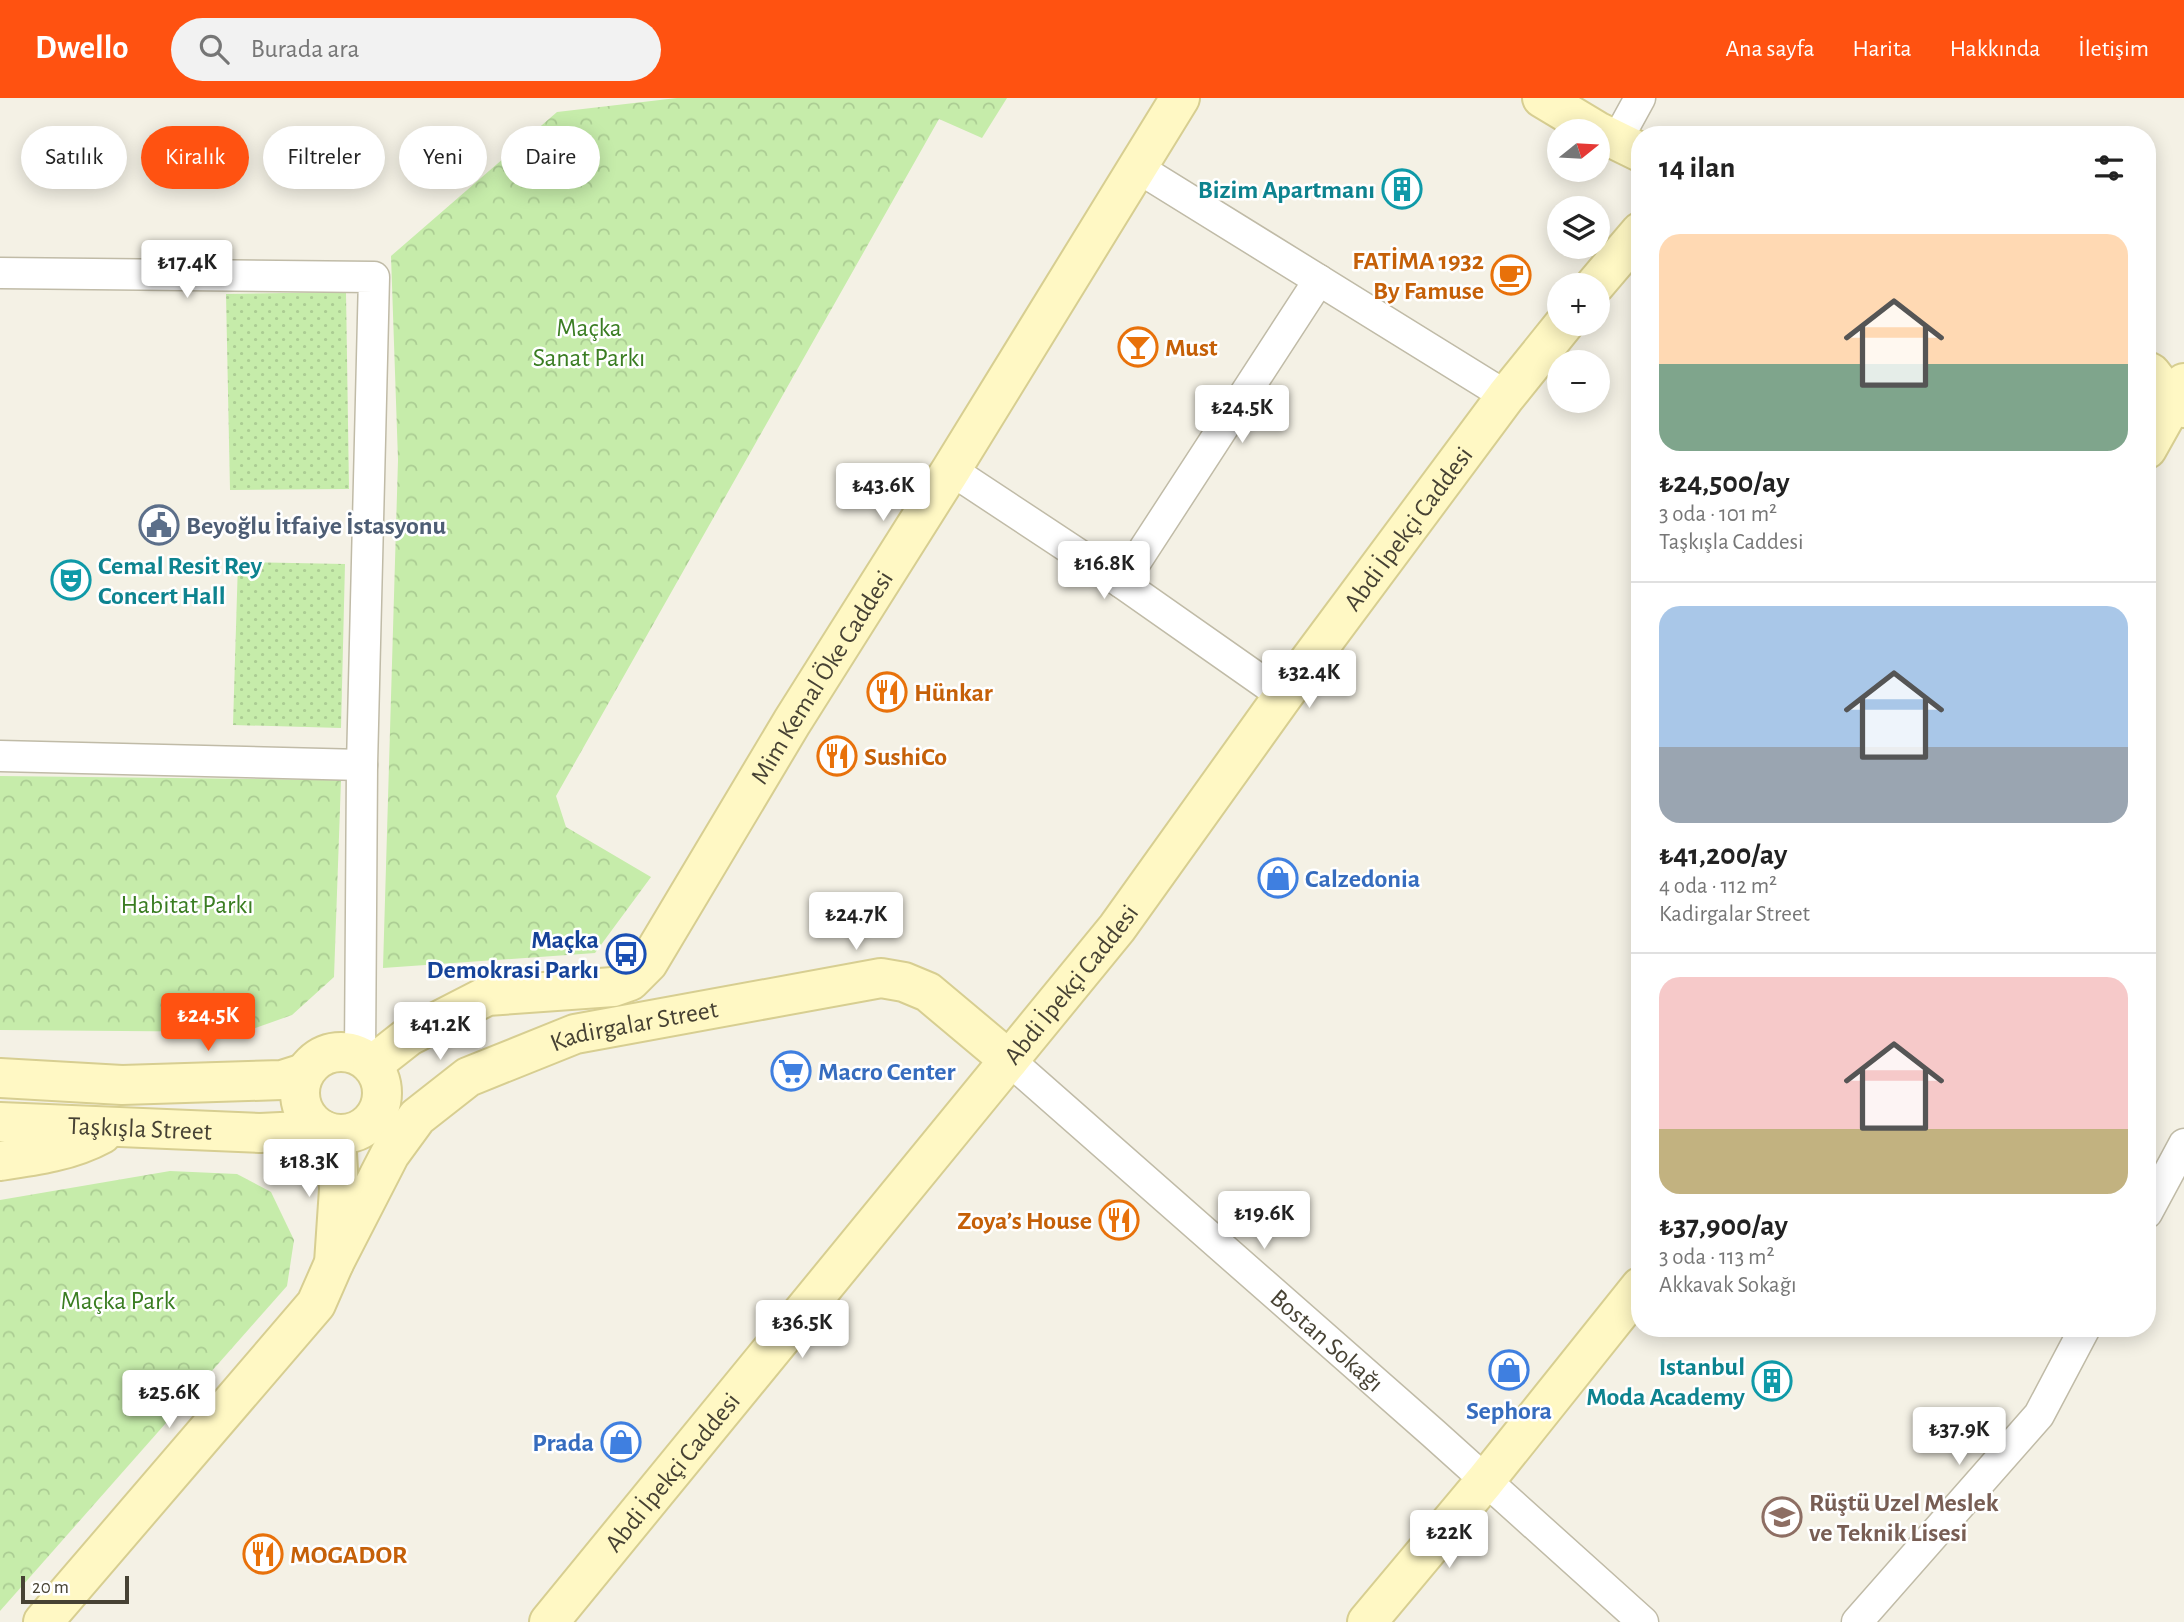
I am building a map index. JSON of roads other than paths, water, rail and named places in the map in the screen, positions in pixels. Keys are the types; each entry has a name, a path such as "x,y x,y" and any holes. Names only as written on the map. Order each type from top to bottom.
{"street":[{"name":"Mim Kemal Öke Caddesi","path":"630,981 648,963 792,722 1180,98"},
{"path":"1542,98 1597,131 1629,146"},
{"path":"1634,126 1640,98"},
{"path":"1138,168 1506,397"},
{"path":"1605,273 1631,243"},
{"path":"0,273 374,277 362,765 366,1061"},
{"path":"1122,583 1319,280"},
{"name":"Abdi İpekçi Caddesi","path":"550,1622 1117,928 1283,696 1554,336"},
{"path":"2156,379 2172,400 2156,431"},
{"path":"951,470 1122,583 1283,696"},
{"path":"0,756 362,765"},
{"name":"Kadirgalar Street","path":"334,1263 390,1154 417,1117 468,1077 575,1034 881,978 904,982 928,992 1009,1060"},
{"path":"366,1061 487,996 613,987 630,981 663,1017"},
{"path":"336,1051 348,1052 366,1061 379,1077 383,1091 374,1118 363,1128 350,1133 329,1132 311,1122 298,1096 304,1073 312,1062 336,1051"},
{"name":"Bostan Sokağı","path":"1009,1060 1643,1622"},
{"path":"0,1078 122,1085 282,1080 304,1073"},
{"path":"0,1099 96,1093 122,1085"},
{"name":"Taşkışla Street","path":"0,1122 260,1133 329,1132"},
{"path":"0,1161 40,1155 85,1143 115,1126"},
{"path":"43,1622 316,1304 334,1263 340,1189 329,1132"},
{"path":"2156,1196 2184,1144"},
{"path":"1367,1622 1485,1481 1631,1298"},
{"path":"1857,1622 2039,1415 2080,1337"}],"place":[{"name":"Bizim Apartmanı","path":"1402,189"},
{"name":"FATİMA 1932 By Famuse","path":"1511,275"},
{"name":"Must","path":"1138,347"},
{"name":"Beyoğlu İtfaiye İstasyonu","path":"159,525"},
{"name":"Cemal Resit Rey Concert Hall","path":"71,580"},
{"name":"Hünkar","path":"887,692"},
{"name":"SushiCo","path":"837,756"},
{"name":"Calzedonia","path":"1278,878"},
{"name":"Maçka Demokrasi Parkı","path":"626,954"},
{"name":"Macro Center","path":"791,1071"},
{"name":"Zoya’s House","path":"1119,1220"},
{"name":"Sephora","path":"1509,1370"},
{"name":"Istanbul Moda Academy","path":"1772,1381"},
{"name":"Prada","path":"621,1442"},
{"name":"Rüştü Uzel Meslek ve Teknik Lisesi","path":"1782,1517"},
{"name":"MOGADOR","path":"263,1554"}],"park label":[{"name":"Maçka Sanat Parkı","path":"589,342"},
{"name":"Habitat Parkı","path":"187,904"},
{"name":"Maçka Park","path":"118,1300"}]}
